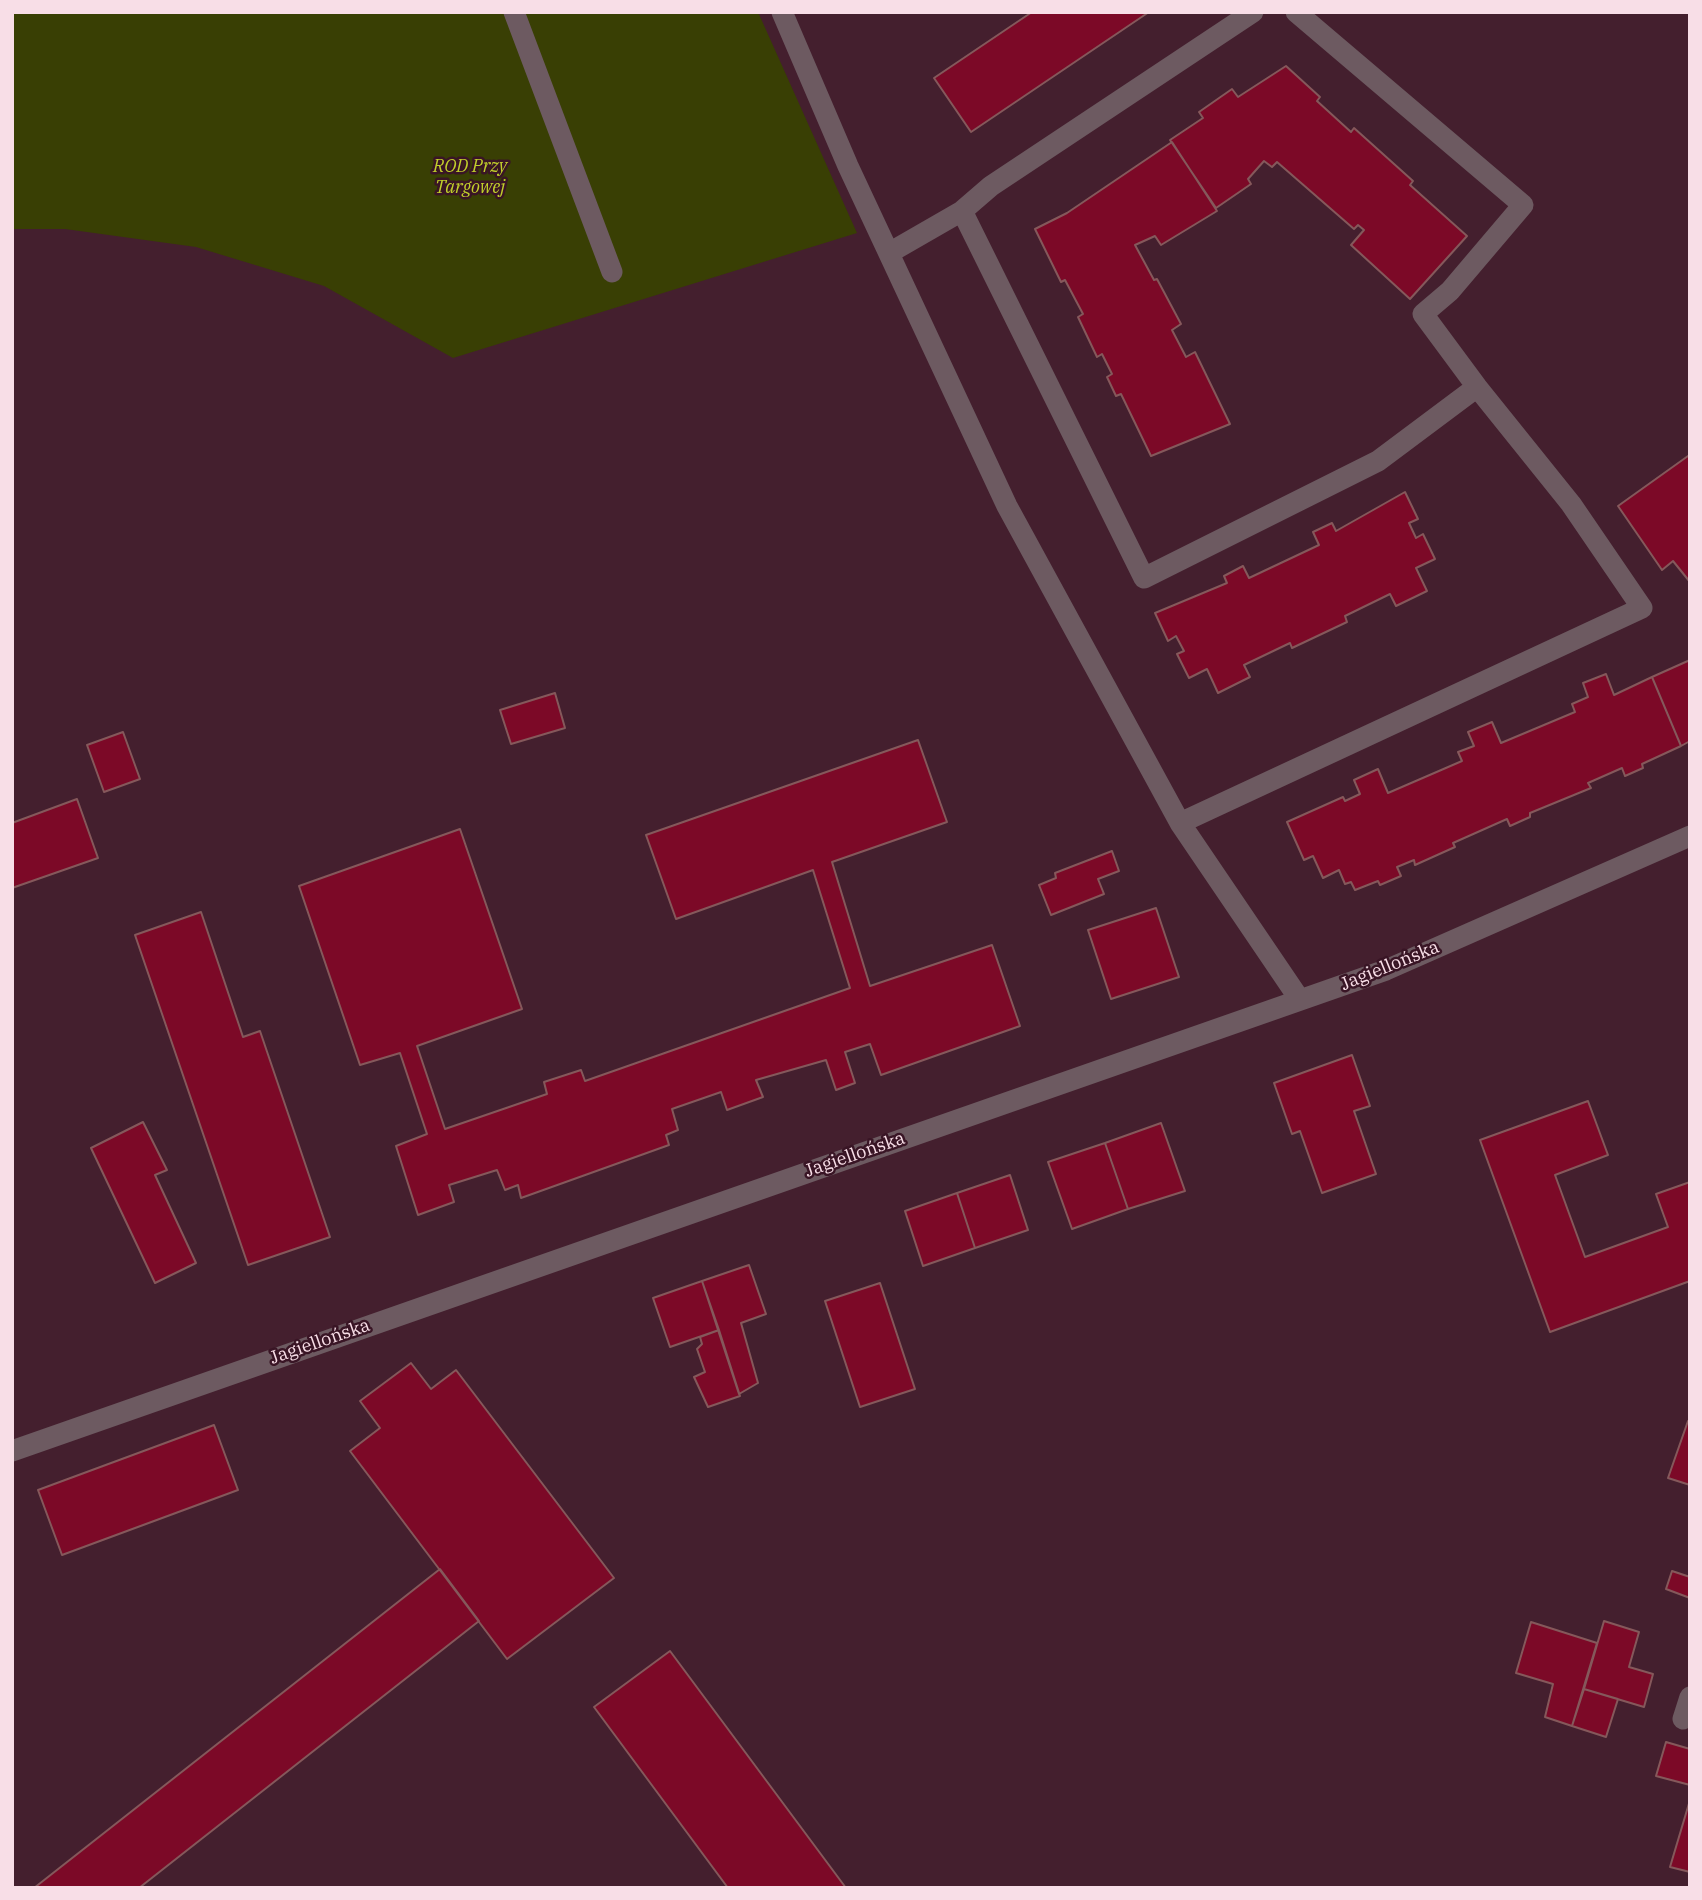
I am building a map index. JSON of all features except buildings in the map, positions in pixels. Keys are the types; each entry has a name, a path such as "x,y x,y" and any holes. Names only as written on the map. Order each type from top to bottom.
{"street":[{"path":"514,12 612,272"},
{"path":"782,12 889,253 1007,506 1180,823 1300,1000"},
{"path":"889,253 962,211 990,186 1253,12"},
{"path":"1180,823 1642,608 1571,504 1476,387 1423,314 1450,291 1523,205 1296,12"},
{"path":"962,211 1144,578 1378,461 1476,387"},
{"name":"Jagiellońska","path":"12,1451 1386,970 1690,836"},
{"path":"1683,1719 1690,1697"}],"green space":[{"name":"ROD Przy Targowej","path":"12,12 758,12 857,233 453,358 324,286 196,247 65,229 12,229"}]}
